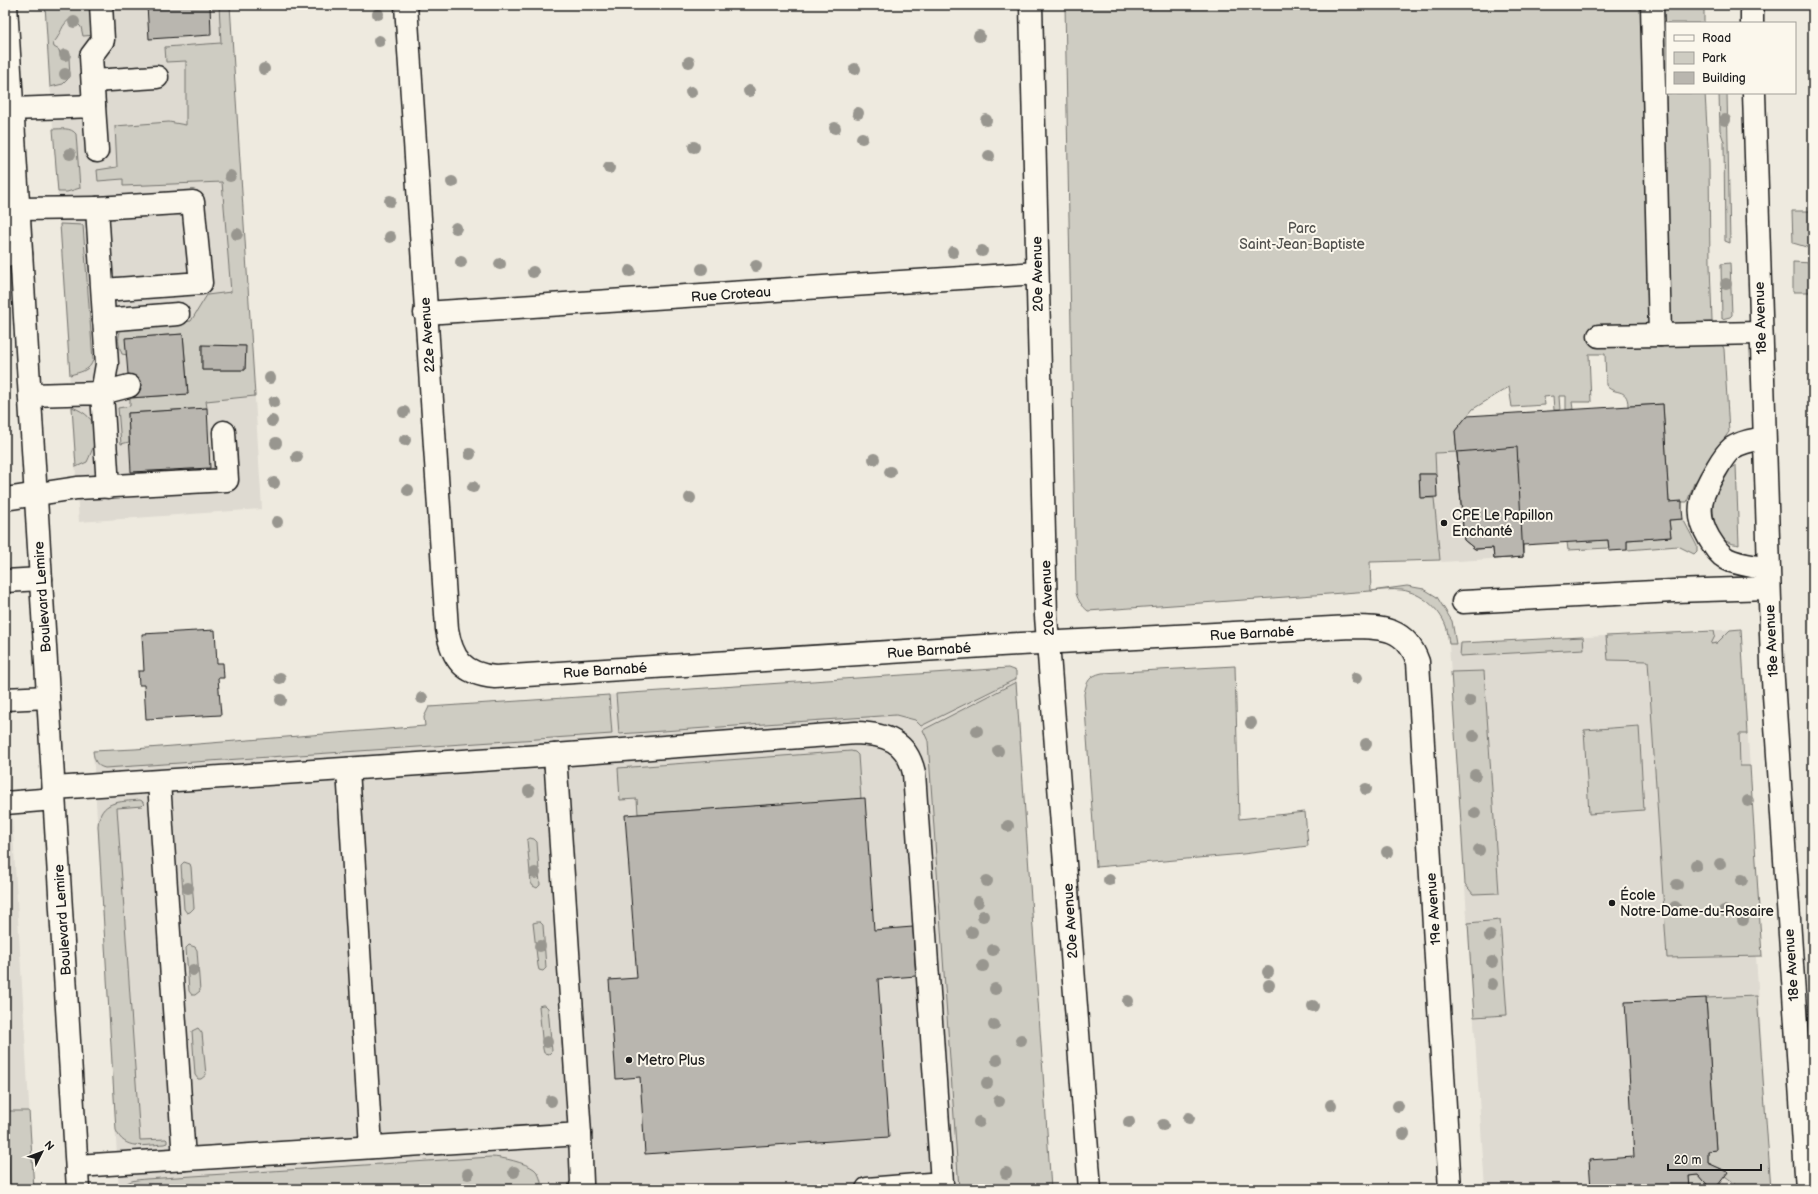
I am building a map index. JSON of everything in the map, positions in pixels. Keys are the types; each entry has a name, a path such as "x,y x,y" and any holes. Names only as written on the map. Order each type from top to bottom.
{"street":[{"name":"Boulevard Lemire","path":"6,5 18,209 13,255 30,395 78,1189"},
{"path":"97,151 91,56 103,40 101,5"},
{"name":"22e Avenue","path":"406,5 425,313 447,629 452,650 460,663"},
{"name":"20e Avenue","path":"1031,5 1046,616 1090,1189"},
{"path":"1652,5 1660,335"},
{"path":"1752,5 1752,22"},
{"path":"93,81 157,77"},
{"name":"18e Avenue","path":"1754,94 1768,578 1778,768 1807,1189"},
{"path":"12,109 94,106"},
{"path":"18,209 97,208 192,202 201,283 103,290"},
{"path":"97,208 107,364 102,393 108,487"},
{"name":"Rue Croteau","path":"425,313 1037,273"},
{"path":"104,320 178,314"},
{"path":"1599,336 1760,333"},
{"path":"30,395 102,393 129,386"},
{"path":"5,499 36,493 77,488 227,480 224,432"},
{"path":"1764,438 1746,442 1732,449 1722,459 1704,490 1700,501 1700,515 1706,533 1718,552 1733,562 1768,578"},
{"path":"1463,602 1768,578"},
{"path":"5,581 41,579"},
{"name":"Rue Barnabé","path":"460,663 477,673 495,677 984,646 1049,644 1351,627 1377,628 1400,635"},
{"name":"19e Avenue","path":"1400,635 1411,646 1418,662 1450,1189"},
{"path":"5,699 48,697"},
{"path":"5,802 54,794 159,782 348,768 555,755 856,733 872,734 888,738 899,744 906,752 912,763 914,773 942,1183 867,1189"},
{"path":"555,755 580,1134 582,1183 580,1189"},
{"path":"348,768 371,1147"},
{"path":"159,782 184,1159"},
{"path":"77,1166 580,1134"}],"shaded area":[{"path":"45,5 230,5 262,509 79,522"},
{"name":"CPE Le Papillon Enchanté","path":"1517,447 1523,557 1442,562 1439,560 1370,562 1364,458"},
{"name":"École Notre-Dame-du-Rosaire","path":"1741,629 1762,956 1756,956 1771,1189 1485,1189 1449,644"},
{"path":"1008,668 1016,671 1051,1189 119,1189 93,751 425,726 424,717 429,707"},
{"path":"5,725 12,816 34,1189 5,1189"}],"green space":[{"path":"45,5 52,7 58,5 94,5 96,35 83,36 81,27 72,18 65,23 58,37 53,43 54,47 59,50 61,58 69,58 70,77 63,84 50,87"},
{"path":"219,5 230,5 255,396 206,401 207,408 128,413 129,442 121,444 118,408 130,406 130,398 188,394 183,334 126,338 127,355 122,354 119,344 119,334 122,328 191,321 207,295 231,292 222,182 123,186 123,179 98,181 97,170 117,167 115,126 169,122 186,125 186,61 166,62 165,47 221,43","holes":["202,346 245,346 245,370 202,370"]},
{"name":"Parc Saint-Jean-Baptiste","path":"1065,5 1704,5 1704,22 1666,22 1666,94 1705,94 1709,163 1712,320 1724,349 1729,432 1704,466 1703,473 1694,483 1687,502 1669,502 1663,404 1628,406 1626,396 1623,393 1612,390 1606,385 1605,354 1589,354 1591,402 1572,402 1573,409 1566,410 1566,396 1559,396 1560,410 1554,410 1553,396 1544,397 1545,405 1512,407 1509,387 1473,409 1455,431 1457,452 1435,453 1436,474 1419,474 1421,498 1434,498 1440,560 1370,562 1371,591 1088,611 1080,603 1076,593"},
{"path":"1719,94 1727,94 1730,243 1725,241 1724,142 1720,130"},
{"path":"53,129 69,129 76,134 80,188 67,192 58,192"},
{"path":"1792,211 1813,211 1813,249 1793,243"},
{"path":"60,224 83,225 93,360 90,367 87,369 70,375"},
{"path":"1793,262 1813,263 1813,292 1793,292"},
{"path":"1730,263 1732,315 1722,319 1721,264"},
{"path":"72,407 81,411 88,417 93,423 95,429 94,444 87,462 76,467"},
{"path":"1736,465 1739,545 1730,543 1719,533 1713,508 1713,499 1720,478"},
{"path":"1683,519 1697,546 1697,551 1694,554 1678,546 1627,550 1627,540 1671,537 1669,520"},
{"path":"1608,540 1609,548 1568,550 1567,542"},
{"path":"1407,586 1424,589 1437,597 1452,621 1456,644 1449,644 1447,628 1439,613 1428,602 1416,594 1402,590 1371,591"},
{"path":"1741,629 1747,734 1739,734 1740,766 1750,766 1762,956 1667,958 1648,661 1608,660 1606,636 1714,631 1715,636 1711,644 1717,643 1730,630"},
{"path":"1583,637 1584,649 1460,656 1461,643"},
{"path":"1235,666 1239,819 1305,812 1308,846 1243,854 1096,867 1084,694 1089,680 1102,673"},
{"path":"1008,668 1016,671 1016,679 921,726 915,720 896,715 619,734 616,694"},
{"path":"1484,671 1499,893 1473,894 1465,884 1451,672"},
{"path":"1016,682 1051,1189 959,1189 928,741 923,730"},
{"path":"609,695 612,734 105,768 99,766 96,762 93,751 425,726 424,717 429,707"},
{"path":"1639,726 1644,810 1589,814 1584,730"},
{"path":"851,751 858,755 861,799 638,814 637,799 620,800 618,768"},
{"path":"140,800 144,804 142,806 117,808 140,1140 167,1140 167,1143 164,1144 143,1146 130,1144 124,1141 116,1130 98,826 102,811 107,807 118,802"},
{"path":"530,838 537,842 540,885 537,888 531,883 527,840"},
{"path":"184,862 190,864 191,867 194,908 187,913 184,909 181,865"},
{"path":"1500,920 1507,1015 1474,1017 1468,923"},
{"path":"540,922 543,925 546,968 543,971 539,970 538,966 533,923"},
{"path":"189,945 195,947 197,950 200,991 195,995 192,995 189,991 186,948"},
{"path":"1757,996 1771,1189 1742,1189 1725,1176 1728,1172 1708,1163 1708,1151 1716,1150 1706,998"},
{"path":"545,1005 548,1008 552,1051 549,1054 544,1053 543,1049 539,1006"},
{"path":"198,1028 202,1033 206,1075 201,1079 198,1079 195,1075 192,1031"},
{"path":"5,1111 29,1111 34,1189 10,1189 9,1155 5,1155"},
{"path":"491,1157 514,1161 534,1169 541,1180 542,1189 122,1189 129,1182 146,1179"},
{"path":"1699,1175 1711,1189 1690,1189 1689,1176"}],"building":[{"path":"147,5 210,5 211,35 149,39"},
{"path":"183,334 188,394 130,398 125,338"},
{"path":"202,345 246,346 245,370 202,370"},
{"path":"1663,404 1669,502 1682,501 1683,519 1669,520 1671,537 1627,540 1627,550 1609,551 1608,540 1523,545 1523,557 1494,559 1493,548 1475,549 1464,540 1455,431 1467,416"},
{"path":"207,408 210,468 131,472 128,413"},
{"path":"1517,447 1523,557 1494,559 1493,548 1475,549 1464,540 1457,452"},
{"path":"1419,474 1436,474 1437,497 1420,498"},
{"path":"215,630 217,663 223,663 224,678 218,678 221,715 146,719 144,685 139,685 138,671 144,671 142,634"},
{"path":"865,798 874,930 913,927 916,976 878,979 889,1137 645,1154 640,1077 616,1079 609,980 637,978 625,815"},
{"path":"1706,998 1716,1150 1708,1151 1708,1163 1728,1172 1715,1189 1711,1189 1699,1175 1689,1176 1690,1189 1591,1189 1589,1160 1634,1157 1625,1002"}],"place":[{"name":"CPE Le Papillon Enchanté","path":"1444,523"},
{"name":"École Notre-Dame-du-Rosaire","path":"1612,903"},
{"name":"Metro Plus","path":"629,1060"}]}
